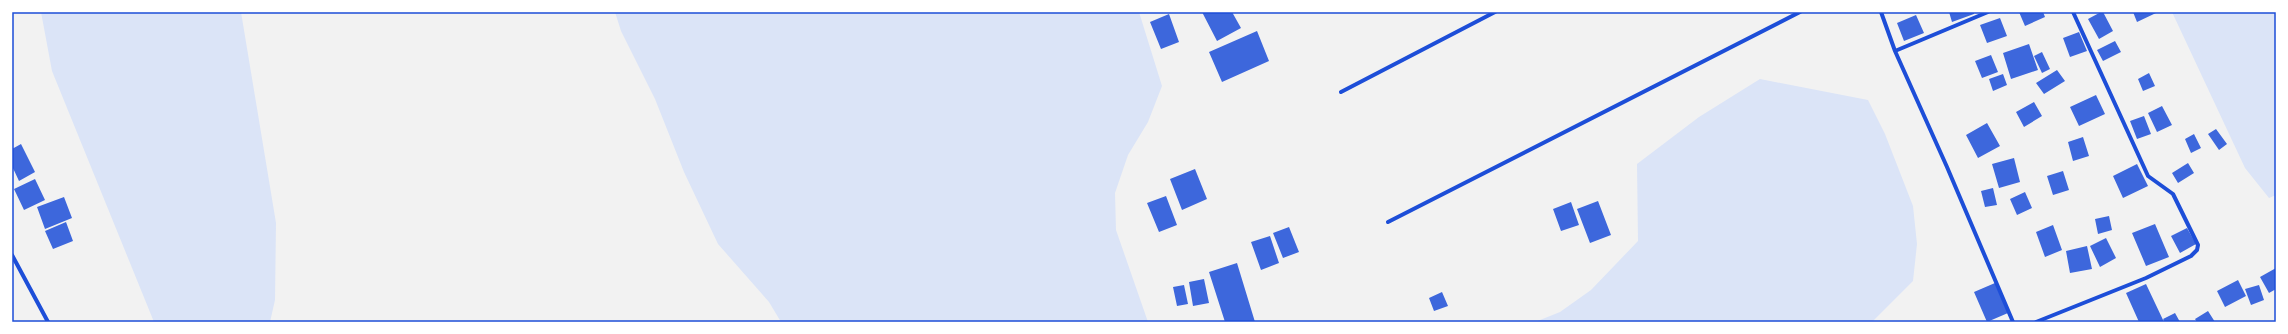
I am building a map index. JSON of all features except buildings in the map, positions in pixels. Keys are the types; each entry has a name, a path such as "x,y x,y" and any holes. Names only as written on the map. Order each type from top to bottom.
{"street":[{"path":"1341,92 1495,12"},
{"path":"1388,222 1800,12"},
{"path":"1881,12 1895,51 2013,322"},
{"path":"1895,51 1988,12"},
{"path":"2036,322 2146,278 2191,256 2197,250 2198,245 2173,194 2148,176 2073,12"},
{"path":"12,255 48,322"}],"shaded area":[{"path":"41,12 241,12 276,223 275,300 270,322 154,322 52,71"},
{"path":"615,12 1139,12 1162,86 1148,122 1128,155 1115,193 1116,230 1148,322 781,322 769,302 718,244 684,172 655,99 621,31"},
{"path":"2172,12 2276,12 2276,195 2269,198 2245,168"},
{"path":"1760,79 1868,100 1885,134 1913,206 1917,244 1913,281 1872,322 1535,322 1560,312 1591,290 1638,241 1637,164 1699,117"}]}
